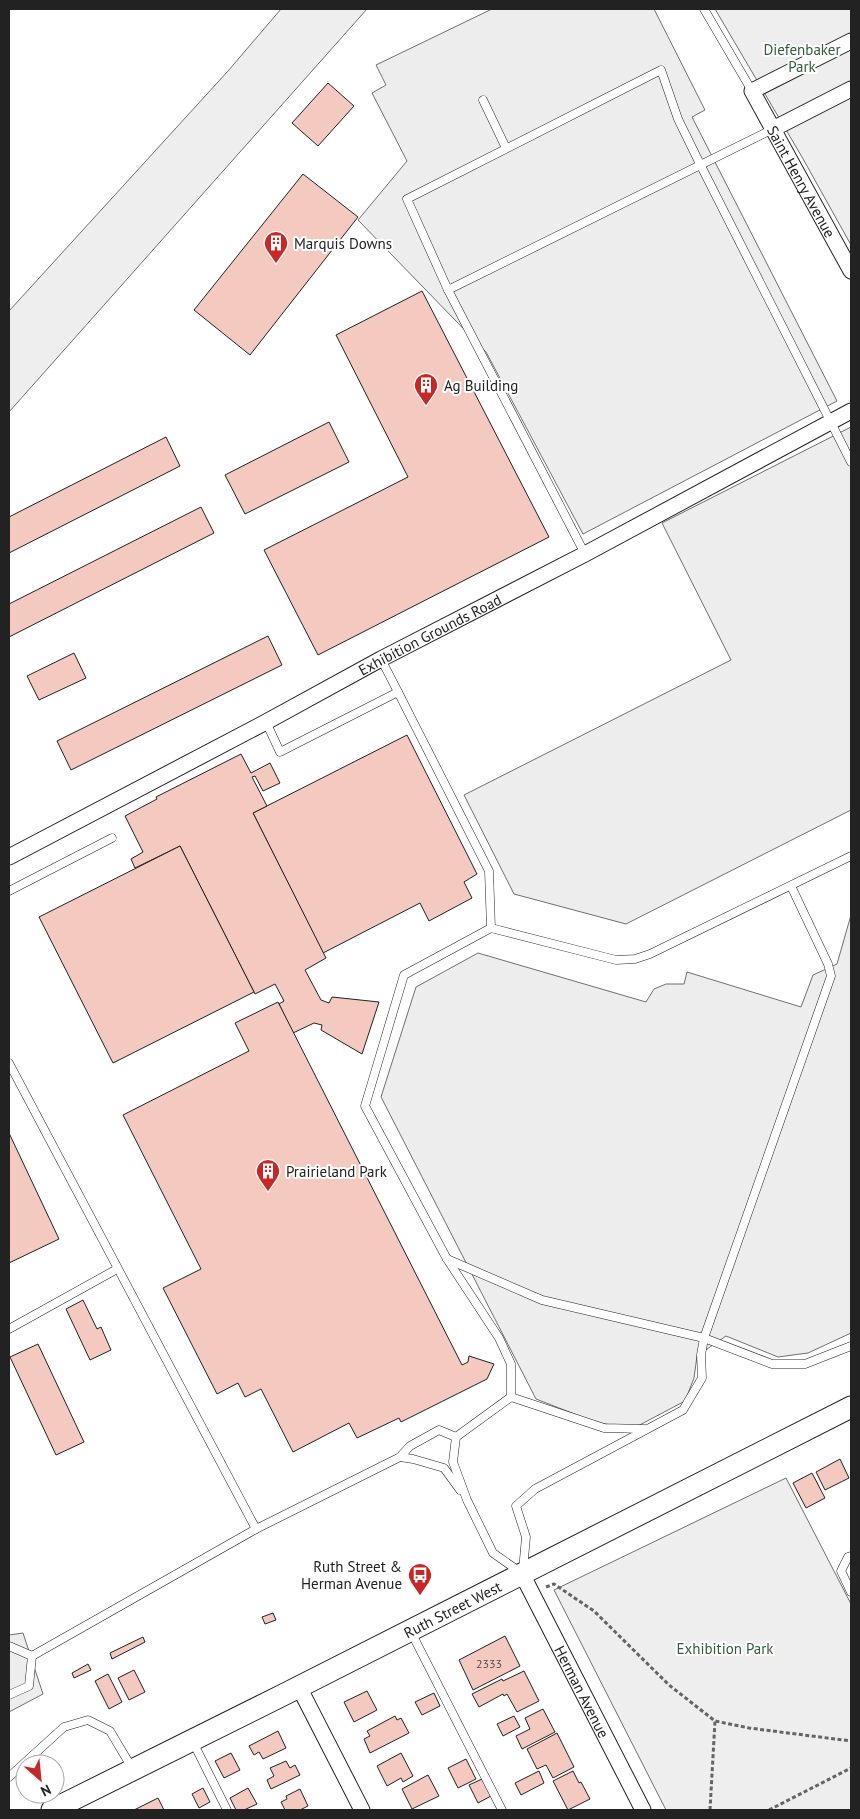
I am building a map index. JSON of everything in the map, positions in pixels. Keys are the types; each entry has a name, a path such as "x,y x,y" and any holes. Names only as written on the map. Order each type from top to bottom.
{"street":[{"path":"752,91 851,42"},
{"path":"773,129 851,89"},
{"name":"Saint Henry Avenue","path":"752,91 851,271"},
{"name":"Exhibition Grounds Road","path":"9,857 266,722 381,659 585,554 851,411"},
{"name":"Ruth Street West","path":"52,1810 78,1804 133,1770 299,1688 851,1407"},
{"name":"Herman Avenue","path":"522,1574 644,1810"},
{"path":"299,1688 362,1810"}],"lane":[{"path":"704,9 752,91"},
{"path":"585,554 448,290 406,199 661,70 678,120 851,462"},
{"path":"483,100 506,148"},
{"path":"448,290 773,129"},
{"path":"381,659 489,871 491,928"},
{"path":"266,722 280,752 398,692"},
{"path":"9,891 112,838"},
{"path":"511,1397 511,1364 499,1338 447,1259 365,1106 404,975 491,928 616,960 635,959 650,954 851,856"},
{"path":"511,1397 456,1437 453,1462 467,1500 493,1553 522,1574 526,1537 516,1506 535,1489 683,1410 702,1378 701,1355 704,1338 831,976 828,964 791,886"},
{"path":"9,1063 256,1529"},
{"path":"447,1259 542,1300 704,1338 772,1364 805,1364 851,1346"},
{"path":"9,1329 117,1269"},
{"path":"511,1397 604,1428 646,1429"},
{"path":"32,1656 256,1529 400,1457 410,1446 439,1430 456,1437"},
{"path":"400,1457 444,1468 467,1500"},
{"path":"851,1556 848,1557 841,1571 851,1592"},
{"path":"410,1630 502,1810"},
{"path":"9,1646 32,1656"},
{"path":"9,1696 29,1686 32,1656"},
{"path":"9,1776 64,1727 88,1720 110,1731 133,1770"},
{"path":"192,1740 227,1810"}],"path":[{"path":"532,1594 554,1584 594,1611 669,1685 715,1721 748,1728 851,1741"},
{"path":"710,1810 715,1721"},
{"path":"769,1810 851,1768"}],"green space":[{"path":"281,9 367,9 9,412 9,311 228,71"},
{"name":"Diefenbaker Park","path":"715,9 851,9 851,245 802,157"},
{"name":"Exhibition Park","path":"786,1478 851,1604 851,1810 666,1810 554,1590"}],"shaded area":[{"path":"492,9 654,9 705,110 692,117 837,401 583,534 486,352 358,220 407,161 372,93 386,85 376,65"},
{"path":"851,427 851,810 626,924 514,894 464,795 731,660 662,523"},
{"path":"851,915 851,1333 808,1353 778,1357 726,1336 697,1356 694,1378 685,1401 632,1429 595,1422 536,1399 381,1097 416,987 478,953 646,1002 654,989 666,984 684,984 687,972 801,1007 813,975 837,964"},
{"path":"23,1633 43,1694 9,1712 9,1635"}],"building":[{"path":"328,83 354,106 318,146 292,123"},
{"name":"Marquis Downs","path":"303,174 358,217 250,355 194,310"},
{"name":"Ag Building","path":"422,291 549,537 318,655 264,550 408,477 336,335"},
{"path":"329,422 349,462 245,514 225,475"},
{"path":"166,437 180,466 9,553 9,517"},
{"path":"201,507 214,533 9,637 9,604"},
{"path":"268,636 282,665 71,770 57,741"},
{"path":"74,653 86,678 39,700 27,676"},
{"path":"407,735 477,874 464,882 472,898 429,921 420,903 323,953 253,813"},
{"path":"241,754 251,773 270,763 280,783 263,791 255,776 252,777 267,806 253,813 326,958 305,970 321,1000 329,1003 332,997 379,1002 362,1054 321,1030 322,1025 314,1023 293,1033 279,1004 284,1001 275,984 255,994 180,846 135,868 131,859 143,852 125,816 157,799 156,797"},
{"path":"180,846 254,992 113,1063 39,917"},
{"name":"Prairieland Park","path":"278,1002 462,1365 468,1362 469,1356 494,1364 487,1379 401,1422 399,1418 357,1438 349,1423 293,1452 261,1389 245,1397 238,1383 217,1394 163,1288 201,1269 123,1115 249,1051 235,1023"},
{"path":"9,1133 59,1239 9,1263"},
{"path":"83,1300 97,1329 101,1327 111,1350 90,1360 66,1309"},
{"path":"38,1344 84,1442 56,1455 10,1357"},
{"path":"840,1459 849,1478 825,1490 816,1472"},
{"path":"812,1473 825,1498 806,1508 793,1483"},
{"path":"273,1613 276,1620 265,1624 262,1617"},
{"path":"505,1636 520,1666 473,1690 459,1660"},
{"path":"143,1637 145,1642 112,1659 110,1653"},
{"path":"88,1664 91,1670 74,1678 72,1673"},
{"path":"134,1670 145,1692 129,1700 118,1678"},
{"path":"524,1671 539,1701 517,1712 507,1694 504,1696 503,1694 479,1707 472,1694 502,1679 503,1681"},
{"path":"108,1674 122,1702 109,1709 95,1681"},
{"path":"367,1691 377,1710 354,1722 344,1702"},
{"path":"434,1693 440,1706 422,1715 415,1702"},
{"path":"543,1709 555,1732 522,1749 516,1736 530,1729 525,1718"},
{"path":"395,1716 397,1720 401,1718 409,1733 370,1753 364,1739 370,1736 367,1731"},
{"path":"514,1716 520,1727 503,1736 497,1724"},
{"path":"278,1731 286,1748 263,1759 259,1752 254,1755 249,1746"},
{"path":"557,1733 574,1767 553,1778 546,1765 537,1769 527,1749"},
{"path":"231,1753 240,1770 224,1778 215,1761"},
{"path":"401,1753 413,1776 403,1782 401,1778 387,1786 377,1766"},
{"path":"466,1759 476,1779 458,1788 448,1768"},
{"path":"286,1761 290,1768 295,1765 300,1775 271,1789 267,1780 274,1776 270,1768"},
{"path":"539,1771 544,1783 521,1795 515,1783"},
{"path":"573,1771 590,1799 568,1810 553,1781"},
{"path":"428,1775 439,1796 412,1809 402,1789"},
{"path":"482,1779 491,1796 478,1803 469,1785"},
{"path":"203,1788 210,1802 199,1808 192,1794"},
{"path":"248,1788 257,1804 244,1810 236,1810 230,1798"},
{"path":"300,1789 308,1806 300,1810 285,1810 281,1802 287,1799 286,1796"},
{"path":"158,1798 164,1810 134,1810"}],"place":[{"name":"Marquis Downs","path":"276,264"},
{"name":"Ag Building","path":"426,406"},
{"name":"Prairieland Park","path":"268,1192"},
{"name":"Ruth Street & Herman Avenue","path":"420,1596"}]}
